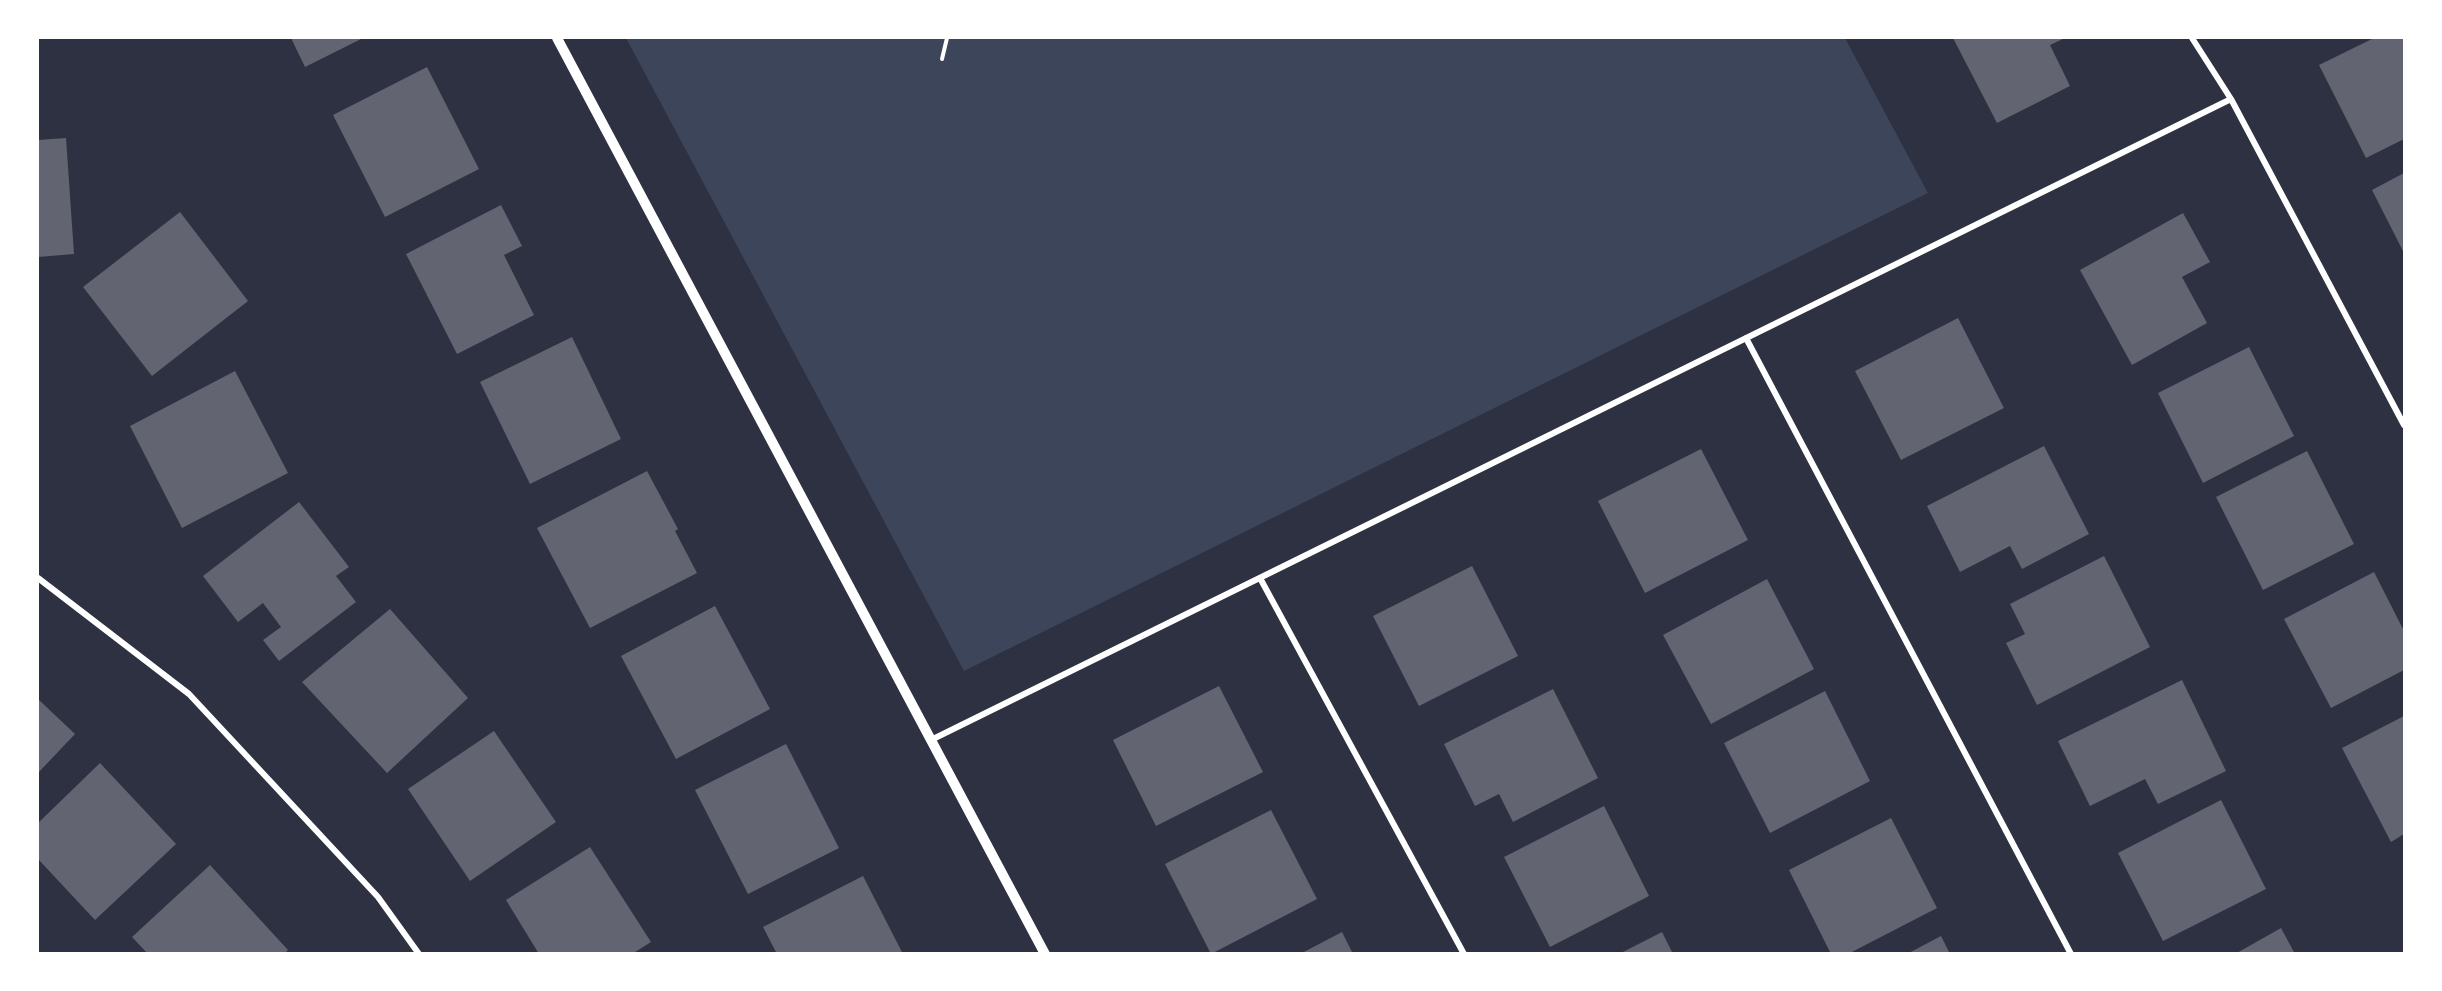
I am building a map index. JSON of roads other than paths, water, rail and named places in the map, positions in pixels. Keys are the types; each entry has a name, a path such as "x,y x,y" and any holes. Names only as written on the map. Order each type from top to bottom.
{"street":[{"path":"557,38 1045,954"},
{"path":"2192,38 2231,99 2404,425"},
{"path":"931,740 2231,99"},
{"path":"1746,338 2071,954"},
{"path":"38,578 189,694 378,897 419,954"},
{"path":"1260,578 1464,954"}]}
